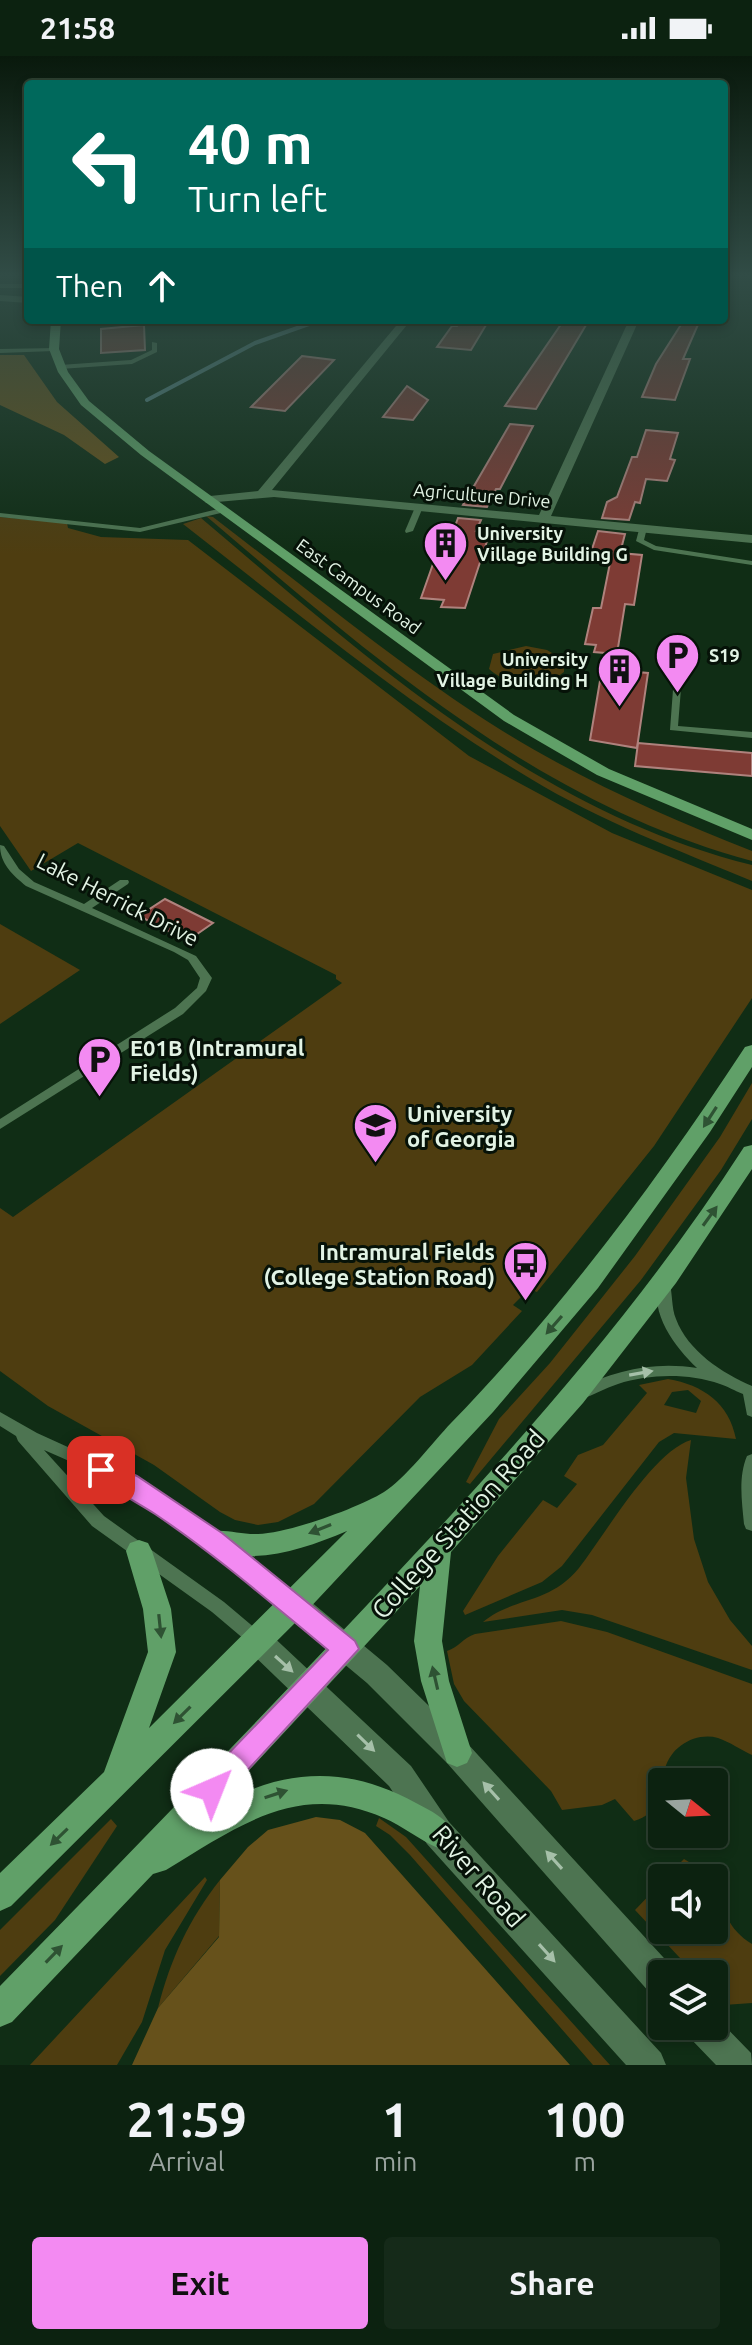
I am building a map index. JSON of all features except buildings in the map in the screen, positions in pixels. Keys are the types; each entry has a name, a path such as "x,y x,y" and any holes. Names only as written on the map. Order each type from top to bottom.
{"main road":[{"name":"East Campus Road","path":"60,367 85,403 216,505 509,718 603,772 752,835"},
{"path":"0,1895 294,1605 484,1405 590,1282 703,1127 752,1051"},
{"name":"College Station Road","path":"0,2010 310,1688 569,1400 729,1190 752,1152"},
{"path":"214,1541 242,1548 268,1546 303,1537 393,1500"},
{"path":"438,1549 428,1641 435,1681 457,1753"},
{"path":"115,1782 149,1698 162,1652 157,1609 139,1551"},
{"path":"134,1871 257,1800 295,1788 331,1789 365,1796 386,1803 438,1833"}],"street":[{"path":"263,493 367,367"},
{"path":"543,519 613,367"},
{"name":"Agriculture Drive","path":"216,505 263,493 752,539"},
{"path":"294,1605 377,1674 457,1753 648,1965"},
{"name":"River Road","path":"257,1640 400,1776 438,1833 649,2065"},
{"path":"715,2040 739,2065"}],"lane":[{"path":"0,515 140,530 216,505"},
{"path":"409,531 419,507"},
{"path":"643,528 640,541 654,548 752,563"},
{"path":"678,676 673,728 752,735"},
{"name":"Lake Herrick Drive","path":"0,848 15,871 30,884 192,958 206,978 202,989 179,1011 0,1125"},
{"path":"83,909 124,882"},
{"path":"664,1278 665,1309 670,1324 688,1350 724,1379 751,1392 752,1411"},
{"path":"569,1400 619,1377 646,1371 679,1370 724,1379"},
{"path":"0,1418 18,1431 128,1483 214,1541 294,1605"},
{"path":"18,1431 98,1521 257,1640"},
{"path":"752,1460 752,1524"}],"shaded area":[{"path":"0,367 32,367 57,402 119,457 105,464 64,435 0,405"},
{"path":"206,516 213,517 428,681 501,730 561,765 624,796 752,851 752,861 674,836 600,803 529,764 395,672"},
{"path":"0,517 67,523 68,528 101,537 188,540 469,756 612,833 752,890 752,998 654,1146 537,1292 529,1289 513,1305 522,1311 472,1365 420,1397 314,1504 278,1522 258,1525 235,1520 220,1512 154,1465 48,1406 0,1371 0,1208 13,1217 342,983 336,975 78,843 31,871 0,826"},
{"path":"201,518 326,624 458,724 527,769 598,808 673,841 752,865 752,881 584,808 486,751 354,657 183,524"},
{"path":"526,646 547,650 564,660 564,672 546,681 526,683 506,679 489,669 493,654"},
{"path":"0,924 80,970 0,1024"},
{"path":"752,1083 752,1119 721,1170 641,1280 470,1484 466,1482 499,1419 550,1363 635,1256 720,1137"},
{"path":"668,1379 703,1391 721,1406 733,1426 736,1439 674,1433 659,1442 562,1566 542,1582 465,1615 463,1611 498,1556 543,1500 557,1508 577,1484 564,1476 578,1455 603,1445 647,1393 639,1385","holes":["688,1390 701,1401 696,1413 664,1405 672,1392"]},
{"path":"691,1440 686,1478 694,1539 708,1582 730,1620 752,1646 752,1670 592,1615 562,1610 483,1622 506,1608 555,1589 567,1580 645,1477 676,1447"},
{"path":"561,1621 607,1632 752,1684 752,1755 718,1738 693,1739 673,1754 665,1768 648,1768 648,1813 643,1817 634,1821 615,1799 602,1805 562,1810 551,1791 464,1701 454,1684 447,1651 475,1634"},
{"path":"316,1817 340,1820 365,1833 570,2065 132,2065 158,2008 219,1937 220,1880 248,1847 268,1830"},
{"path":"379,1818 406,1837 610,2065 593,2065 410,1855 376,1826"},
{"path":"111,1819 117,1826 55,1920 0,1976 0,1930"},
{"path":"205,1877 207,1880 165,1950 142,2022 117,2065 30,2065"},
{"path":"220,1880 219,1936 158,2008 182,1941"},
{"path":"648,1897 648,1924 635,1910"},
{"path":"728,1919 752,1944 752,2003 728,2005 728,1960 682,1960 667,1944 728,1944"}],"waterway":[{"path":"147,400 210,367"}],"place":[{"name":"University Village Building G","path":"446,582"},
{"name":"S19","path":"678,694"},
{"name":"University Village Building H","path":"619,708"},
{"name":"E01B (Intramural Fields)","path":"99,1099"},
{"name":"University of Georgia","path":"376,1165"},
{"name":"Intramural Fields (College Station Road)","path":"526,1303"}],"route":[{"path":"101,1470 128,1483 214,1541 346,1649 212,1790"}]}
